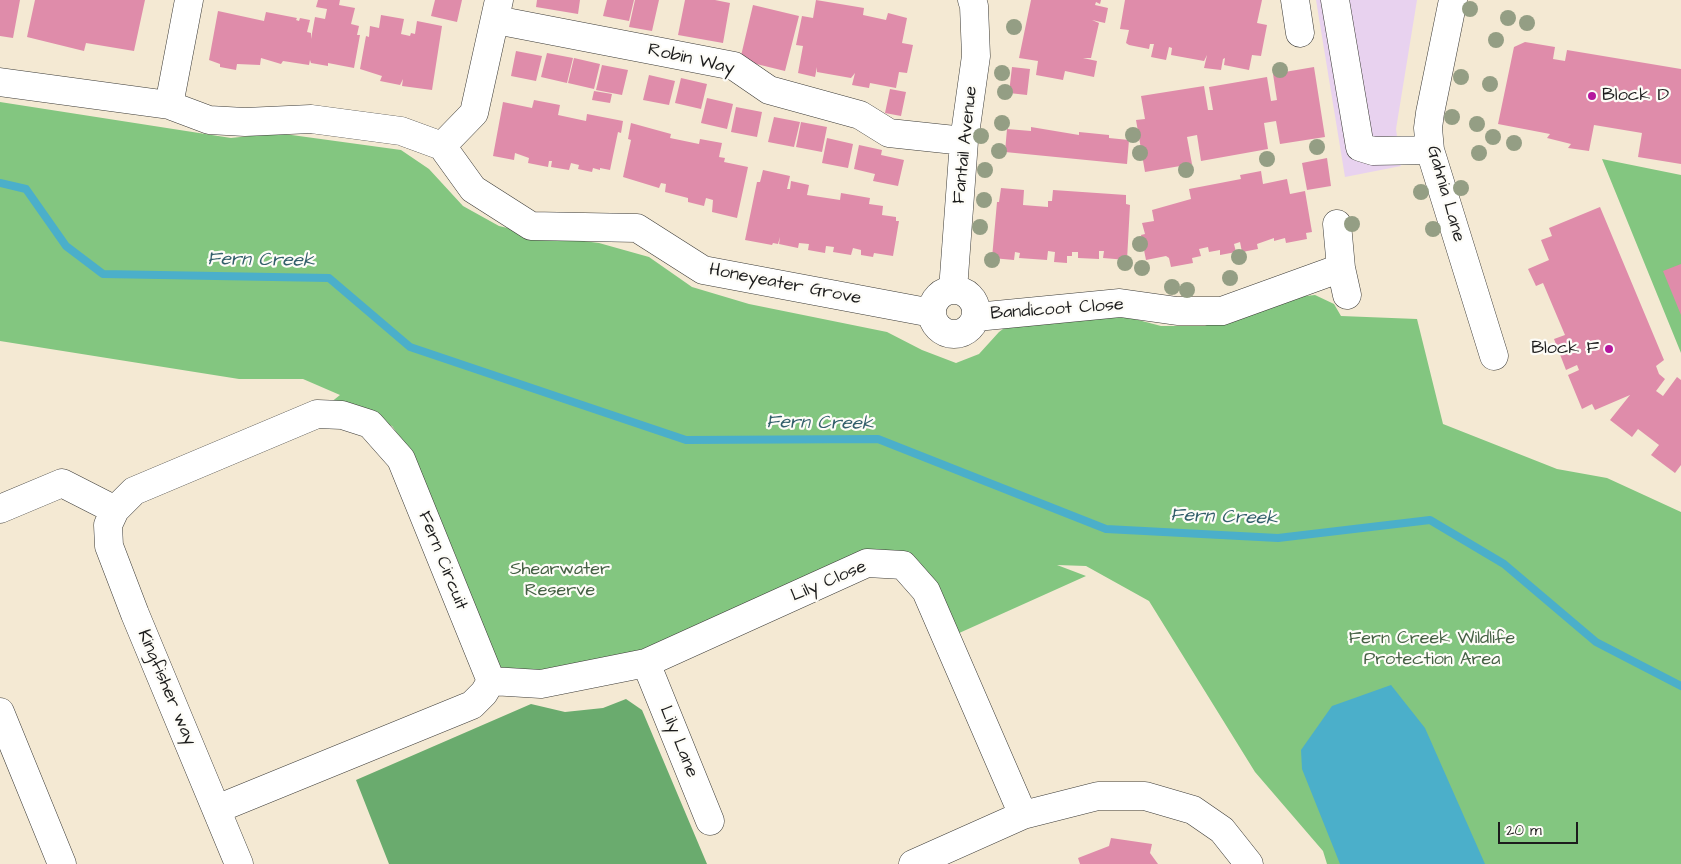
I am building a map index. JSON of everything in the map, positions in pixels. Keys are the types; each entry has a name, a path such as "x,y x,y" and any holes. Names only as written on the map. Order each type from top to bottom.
{"street":[{"path":"169,105 189,0"},
{"name":"Fantail Avenue","path":"953,290 964,141 976,56 974,6 972,0"},
{"path":"1295,0 1300,33"},
{"path":"1335,0 1360,148 1373,151 1430,150"},
{"name":"Gahnia Lane","path":"1453,0 1430,113 1428,128 1430,150 1494,356"},
{"path":"0,82 169,105 209,120 245,122 311,120 401,131 442,146 474,113 498,10"},
{"name":"Robin Way","path":"498,10 734,66 769,90 860,115 889,133 964,141"},
{"name":"Honeyeater Grove","path":"442,146 473,189 531,226 637,228 703,270 932,314"},
{"path":"1337,224 1341,268 1347,295"},
{"name":"Bandicoot Close","path":"976,317 1120,303 1177,311 1222,311 1341,268"},
{"path":"953,290 960,290 974,300 976,317 971,327 966,331 949,334 935,324 932,314 938,297 953,290"},
{"name":"Fern Circuit","path":"115,510 134,491 317,414 342,415 370,424 401,459 491,681"},
{"path":"0,509 62,483 115,510"},
{"name":"Kingfisher way","path":"115,510 108,525 109,546 239,864"},
{"name":"Lily Close","path":"491,681 541,684 646,663 867,563 903,565 926,591 1023,815"},
{"name":"Lily Lane","path":"646,663 710,821"},
{"path":"217,808 472,705 484,693 491,681"},
{"path":"0,712 62,864"},
{"path":"913,864 1023,815 1098,796 1145,796 1193,810 1222,830 1249,864"}],"shaded area":[{"path":"1316,0 1417,0 1396,129 1401,166 1345,177"}],"green space":[{"name":"Fern Creek Wildlife Protection Area","path":"0,102 231,138 277,133 401,150 429,169 463,206 499,226 537,235 599,243 649,257 692,287 749,304 887,332 922,350 956,363 979,354 999,332 1015,320 1105,315 1127,317 1161,326 1205,326 1229,313 1267,300 1315,295 1334,304 1341,316 1417,319 1443,424 1557,469 1607,478 1681,512 1681,864 1327,864 1323,851 1255,772 1149,601 1086,566 1057,565 1086,576 957,634 915,561 641,654 539,674 499,668 457,559 409,450 392,426 330,403 340,395 303,379 239,379 0,341"},
{"path":"1602,159 1681,175 1681,353"},
{"path":"626,699 642,710 707,864 389,864 356,780 531,704 565,712 603,708"}],"water":[{"path":"1391,685 1425,728 1485,864 1340,864 1302,769 1301,750 1332,706"}],"building":[{"path":"0,0 20,0 13,38 0,36"},
{"path":"35,0 145,0 134,51 86,43 84,51 27,37"},
{"path":"318,0 340,0 339,5 355,8 351,24 359,26 357,35 360,35 354,68 328,63 328,66 311,63 310,60 309,65 283,61 281,64 261,58 260,65 237,64 236,70 220,67 220,64 209,60 218,11 264,21 266,12 297,18 296,20 299,21 300,18 310,20 307,32 311,33 311,39 315,17 325,19 327,9 316,7"},
{"path":"435,0 462,0 457,22 431,16"},
{"path":"537,0 580,0 578,14 536,7"},
{"path":"607,0 634,0 629,21 603,16"},
{"path":"635,0 659,0 652,31 629,27"},
{"path":"685,0 715,0 730,3 723,43 678,35"},
{"path":"816,0 864,8 863,15 886,20 888,13 907,18 902,43 913,45 907,73 899,72 896,88 870,83 869,88 852,85 855,73 851,78 817,72 817,67 815,77 798,73 803,46 796,45 802,16 813,18"},
{"path":"1031,0 1101,0 1100,4 1096,2 1095,5 1108,8 1105,23 1092,20 1099,23 1091,58 1083,58 1097,61 1094,77 1065,71 1063,80 1036,75 1038,61 1019,58"},
{"path":"1125,0 1262,0 1257,23 1267,25 1261,56 1252,55 1249,70 1224,65 1225,58 1223,59 1221,70 1204,68 1207,55 1204,61 1171,55 1172,48 1169,47 1166,60 1151,57 1154,44 1150,44 1149,49 1126,43 1129,30 1120,29"},
{"path":"753,5 799,16 785,71 740,60"},
{"path":"381,15 404,19 401,34 410,36 411,33 415,34 417,21 442,26 432,90 402,86 403,79 400,85 380,81 382,76 360,69 366,36 369,37 370,26 379,28"},
{"name":"Block D","path":"1525,42 1555,47 1553,59 1565,61 1567,50 1681,69 1681,164 1638,157 1642,133 1594,125 1589,151 1568,148 1571,144 1547,138 1550,134 1498,124 1514,47"},
{"path":"516,51 542,56 536,81 511,76"},
{"path":"547,53 573,58 567,83 541,77"},
{"path":"574,58 600,64 594,89 568,83"},
{"path":"602,65 628,70 622,95 596,90"},
{"path":"1012,67 1030,69 1027,95 1009,93"},
{"path":"1314,67 1325,137 1280,144 1276,121 1264,123 1268,149 1201,161 1197,135 1187,137 1192,164 1145,172 1136,120 1145,119 1141,96 1204,86 1208,110 1213,110 1209,87 1267,77 1271,101 1277,100 1273,74"},
{"path":"649,75 675,81 669,105 643,100"},
{"path":"681,78 707,84 701,109 675,103"},
{"path":"890,89 906,92 901,116 885,113"},
{"path":"594,91 612,94 610,103 592,100"},
{"path":"707,98 733,104 727,129 701,123"},
{"path":"534,100 560,105 558,115 586,121 587,114 623,121 621,133 618,132 610,170 593,168 592,172 578,169 579,165 571,163 569,170 551,167 552,161 549,161 548,167 528,163 529,158 515,153 514,160 493,156 503,102 532,108"},
{"path":"736,107 762,112 757,137 731,132"},
{"path":"774,117 800,122 794,147 768,142"},
{"path":"801,122 827,127 822,152 796,147"},
{"path":"631,123 671,134 670,138 699,144 700,139 722,143 719,157 725,158 724,162 748,167 737,218 712,212 713,200 706,198 704,206 688,202 688,198 665,192 666,184 661,183 659,188 623,177 631,140 628,139"},
{"path":"1031,127 1079,135 1079,132 1109,135 1109,138 1129,140 1127,164 1005,152 1007,129 1031,131"},
{"path":"827,138 853,144 848,168 822,163"},
{"path":"859,145 882,150 881,155 904,160 898,186 873,181 875,174 854,169"},
{"path":"1327,158 1331,186 1307,190 1302,163"},
{"path":"763,170 790,176 787,189 790,189 791,181 809,185 807,195 840,200 841,193 870,198 869,204 883,206 882,215 896,217 896,221 899,221 893,256 874,253 873,257 861,255 861,250 853,248 851,255 833,252 834,247 826,246 825,253 808,250 809,244 799,243 798,248 779,244 780,237 778,244 773,243 772,245 745,240 757,182 760,182"},
{"path":"1261,171 1263,184 1287,179 1290,194 1305,191 1312,232 1306,233 1307,239 1286,243 1285,238 1274,241 1274,238 1257,244 1258,249 1242,252 1240,242 1234,244 1236,252 1220,255 1220,250 1209,252 1208,247 1199,249 1201,256 1192,258 1193,263 1171,267 1169,258 1166,256 1146,260 1141,235 1145,234 1142,223 1154,221 1152,210 1191,199 1189,189 1241,179 1240,175"},
{"path":"1001,188 1024,190 1023,205 1048,207 1048,201 1052,201 1053,190 1126,195 1126,204 1130,205 1127,260 1103,258 1104,251 1099,251 1099,259 1078,258 1078,252 1072,252 1072,256 1067,256 1067,263 1054,262 1055,252 1048,251 1047,260 1019,258 1020,253 1015,252 1014,260 992,258 997,202 999,202"},
{"name":"Block F","path":"1600,207 1664,360 1656,366 1659,374 1665,379 1656,391 1663,396 1677,377 1681,380 1681,465 1675,473 1651,455 1659,445 1638,429 1632,437 1610,420 1630,395 1595,410 1592,404 1582,409 1568,375 1579,370 1577,365 1566,370 1554,339 1565,335 1543,283 1536,286 1528,269 1549,260 1541,240 1552,236 1549,228"},
{"path":"1681,264 1681,315 1663,271"},
{"path":"1111,838 1152,844 1150,853 1158,864 1080,864 1078,858 1109,846"}],"waterway":[{"name":"Fern Creek","path":"0,183 26,189 66,246 103,274 329,278 410,347 686,440 878,439 1106,529 1278,538 1430,520 1504,564 1596,642 1681,686"}],"place":[{"name":"Block D","path":"1592,96"},
{"name":"Block F","path":"1609,349"}],"park label":[{"name":"Shearwater Reserve","path":"560,580"}]}
